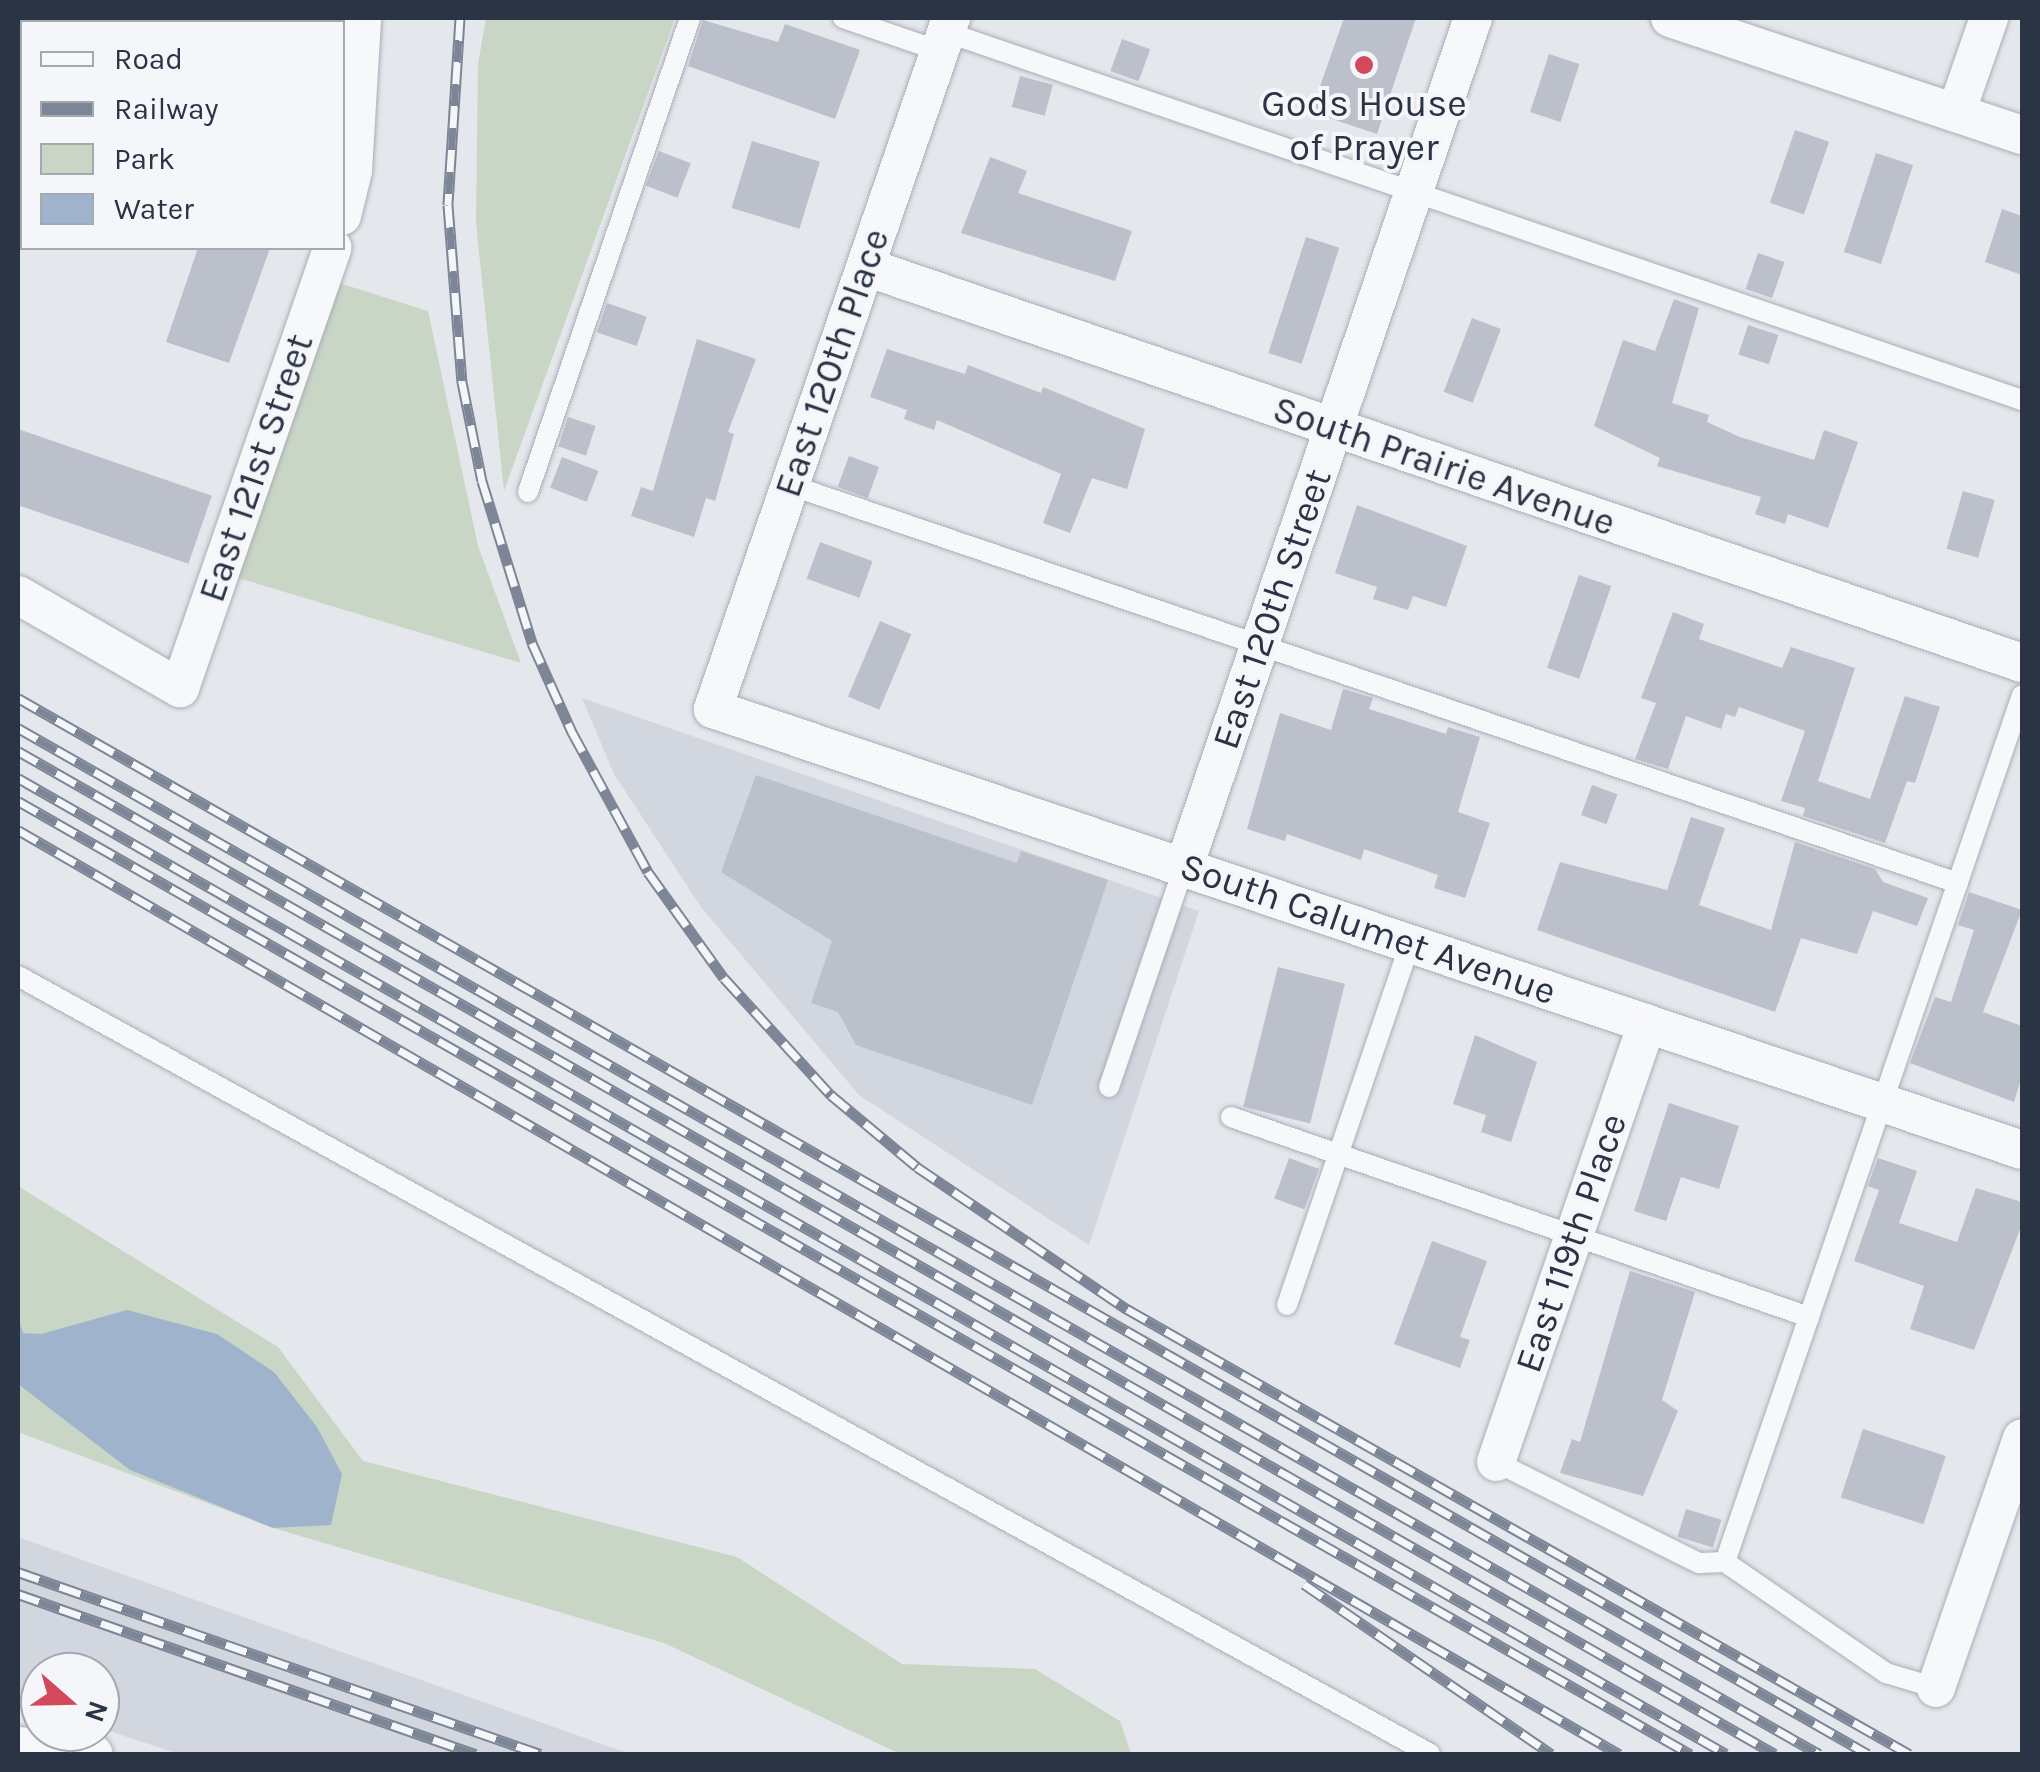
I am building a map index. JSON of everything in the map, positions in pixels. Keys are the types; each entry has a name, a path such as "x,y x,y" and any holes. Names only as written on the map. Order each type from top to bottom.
{"street":[{"path":"345,204 353,171 362,18"},
{"name":"East 120th Street","path":"1184,868 1473,18"},
{"path":"1670,18 1731,27 2022,135"},
{"path":"1956,113 1989,18"},
{"name":"East 120th Place","path":"713,709 946,34"},
{"name":"East 121st Street","path":"18,595 180,688 331,250"},
{"name":"South Prairie Avenue","path":"866,266 2022,663"},
{"name":"South Calumet Avenue","path":"713,709 2022,1150"},
{"name":"East 119th Place","path":"1496,1462 1646,1023"},
{"path":"1936,1688 2022,1438"},
{"path":"18,1746 94,1754"}],"lane":[{"path":"528,492 690,18"},
{"path":"844,18 946,34 1415,188 2022,400"},
{"path":"790,486 1958,883"},
{"path":"1724,1562 2022,696"},
{"name":"East 120th Street","path":"1109,1087 1184,868"},
{"path":"1287,1306 1410,944"},
{"path":"18,976 1430,1754"},
{"path":"1231,1117 1809,1317"},
{"path":"1496,1462 1700,1563 1724,1562 1886,1673 1936,1688"}],"shaded area":[{"path":"582,698 1199,911 1089,1245 859,1095 701,907 614,774"},
{"path":"18,1537 630,1754 179,1754 120,1735 120,1652 20,1652 18,1700"}],"green space":[{"path":"486,18 675,18 504,491 476,223 478,64"},
{"path":"336,282 428,311 478,546 521,663 235,577"},
{"path":"18,1186 278,1347 363,1461 737,1557 902,1664 1035,1669 1120,1721 1131,1754 896,1752 664,1643 273,1528 18,1432"}],"water":[{"path":"127,1310 217,1334 274,1372 317,1427 342,1474 331,1525 273,1528 130,1470 18,1384 18,1317 23,1333 41,1334"}],"building":[{"name":"Gods House of Prayer","path":"1344,18 1416,18 1377,134 1311,112"},
{"path":"703,20 778,42 785,24 860,50 835,119 688,66"},
{"path":"1122,39 1150,49 1139,81 1110,71"},
{"path":"1549,54 1579,64 1561,122 1530,112"},
{"path":"1020,76 1053,85 1045,116 1012,107"},
{"path":"1795,130 1829,142 1804,215 1770,203"},
{"path":"752,141 820,162 799,229 732,208"},
{"path":"659,151 691,163 677,198 646,186"},
{"path":"1876,153 1913,165 1881,264 1844,252"},
{"path":"990,157 1027,171 1018,193 1132,231 1115,281 961,233"},
{"path":"2002,209 2022,216 2022,275 1985,262"},
{"path":"1306,237 1339,248 1302,364 1268,353"},
{"path":"197,250 269,250 229,363 166,342"},
{"path":"1758,253 1784,262 1772,298 1746,289"},
{"path":"1674,299 1699,308 1672,403 1709,415 1707,422 1740,437 1814,460 1824,430 1858,442 1828,528 1788,514 1785,524 1755,514 1761,497 1657,466 1660,458 1594,426 1623,340 1655,351"},
{"path":"607,303 647,317 637,346 597,332"},
{"path":"1472,318 1501,329 1473,403 1444,392"},
{"path":"1748,325 1778,335 1769,364 1738,354"},
{"path":"697,339 756,359 728,432 734,434 715,501 706,498 694,537 631,516 641,487 653,491"},
{"path":"887,349 965,374 968,365 1041,393 1043,387 1145,429 1127,489 1092,478 1070,533 1043,523 1061,474 937,420 934,430 904,419 907,410 870,397"},
{"path":"568,417 596,426 586,455 558,446"},
{"path":"18,429 212,496 188,564 18,505"},
{"path":"849,456 879,467 868,498 838,487"},
{"path":"562,457 598,471 587,502 550,488"},
{"path":"1963,491 1995,500 1978,558 1946,549"},
{"path":"1357,505 1467,546 1446,607 1413,596 1408,610 1373,599 1377,587 1335,573"},
{"path":"820,542 873,561 859,598 807,579"},
{"path":"1579,575 1611,586 1579,679 1547,668"},
{"path":"1673,612 1704,624 1699,639 1782,668 1791,647 1855,668 1818,781 1870,799 1905,696 1940,707 1915,783 1907,781 1885,843 1803,816 1805,808 1781,801 1805,731 1739,707 1735,717 1726,714 1721,729 1686,716 1668,769 1635,759 1656,703 1641,698"},
{"path":"880,621 911,634 879,710 848,696"},
{"path":"1343,689 1373,698 1369,709 1446,734 1448,727 1480,737 1458,812 1490,823 1465,898 1434,888 1438,875 1364,849 1361,860 1287,834 1285,841 1247,829 1280,713 1331,730"},
{"path":"756,775 1017,863 1021,851 1108,880 1032,1105 856,1045 838,1012 811,1003 832,941 721,872"},
{"path":"1592,785 1617,794 1606,824 1581,815"},
{"path":"1691,817 1725,828 1699,905 1771,930 1795,842 1875,869 1883,882 1928,898 1917,926 1873,911 1857,954 1801,938 1775,1012 1537,930 1560,862 1667,890"},
{"path":"1969,892 2022,910 1983,1012 2022,1026 2022,1076 2014,1102 1910,1063 1935,997 1951,1002 1974,930 1958,925"},
{"path":"1278,967 1345,984 1310,1123 1243,1107"},
{"path":"1475,1035 1537,1062 1511,1142 1481,1132 1486,1115 1453,1104"},
{"path":"1669,1103 1739,1126 1719,1189 1681,1177 1666,1221 1634,1211"},
{"path":"1289,1158 1319,1169 1304,1209 1274,1198"},
{"path":"1878,1158 1917,1171 1899,1223 1957,1242 1976,1188 2022,1202 2022,1224 1974,1350 1910,1329 1924,1286 1854,1261 1879,1190 1868,1186"},
{"path":"1432,1241 1487,1261 1460,1337 1470,1340 1460,1368 1394,1344"},
{"path":"1630,1271 1695,1292 1662,1400 1678,1411 1643,1496 1560,1473 1572,1439 1580,1442"},
{"path":"1863,1429 1946,1456 1923,1524 1841,1497"},
{"path":"1686,1509 1721,1520 1713,1548 1678,1537"}],"railway":[{"path":"460,18 448,205 462,382 482,481 532,643 572,732 648,872 724,978 831,1095 917,1167 1127,1309 1909,1754"},
{"path":"18,698 1868,1754"},
{"path":"18,728 1819,1754"},
{"path":"18,751 1775,1754"},
{"path":"18,778 1726,1754"},
{"path":"18,801 1690,1754"},
{"path":"18,830 1619,1754"},
{"path":"18,1572 540,1754"},
{"path":"1304,1584 1551,1754"},
{"path":"18,1594 476,1754"}],"place":[{"name":"Gods House of Prayer","path":"1364,65"}]}
